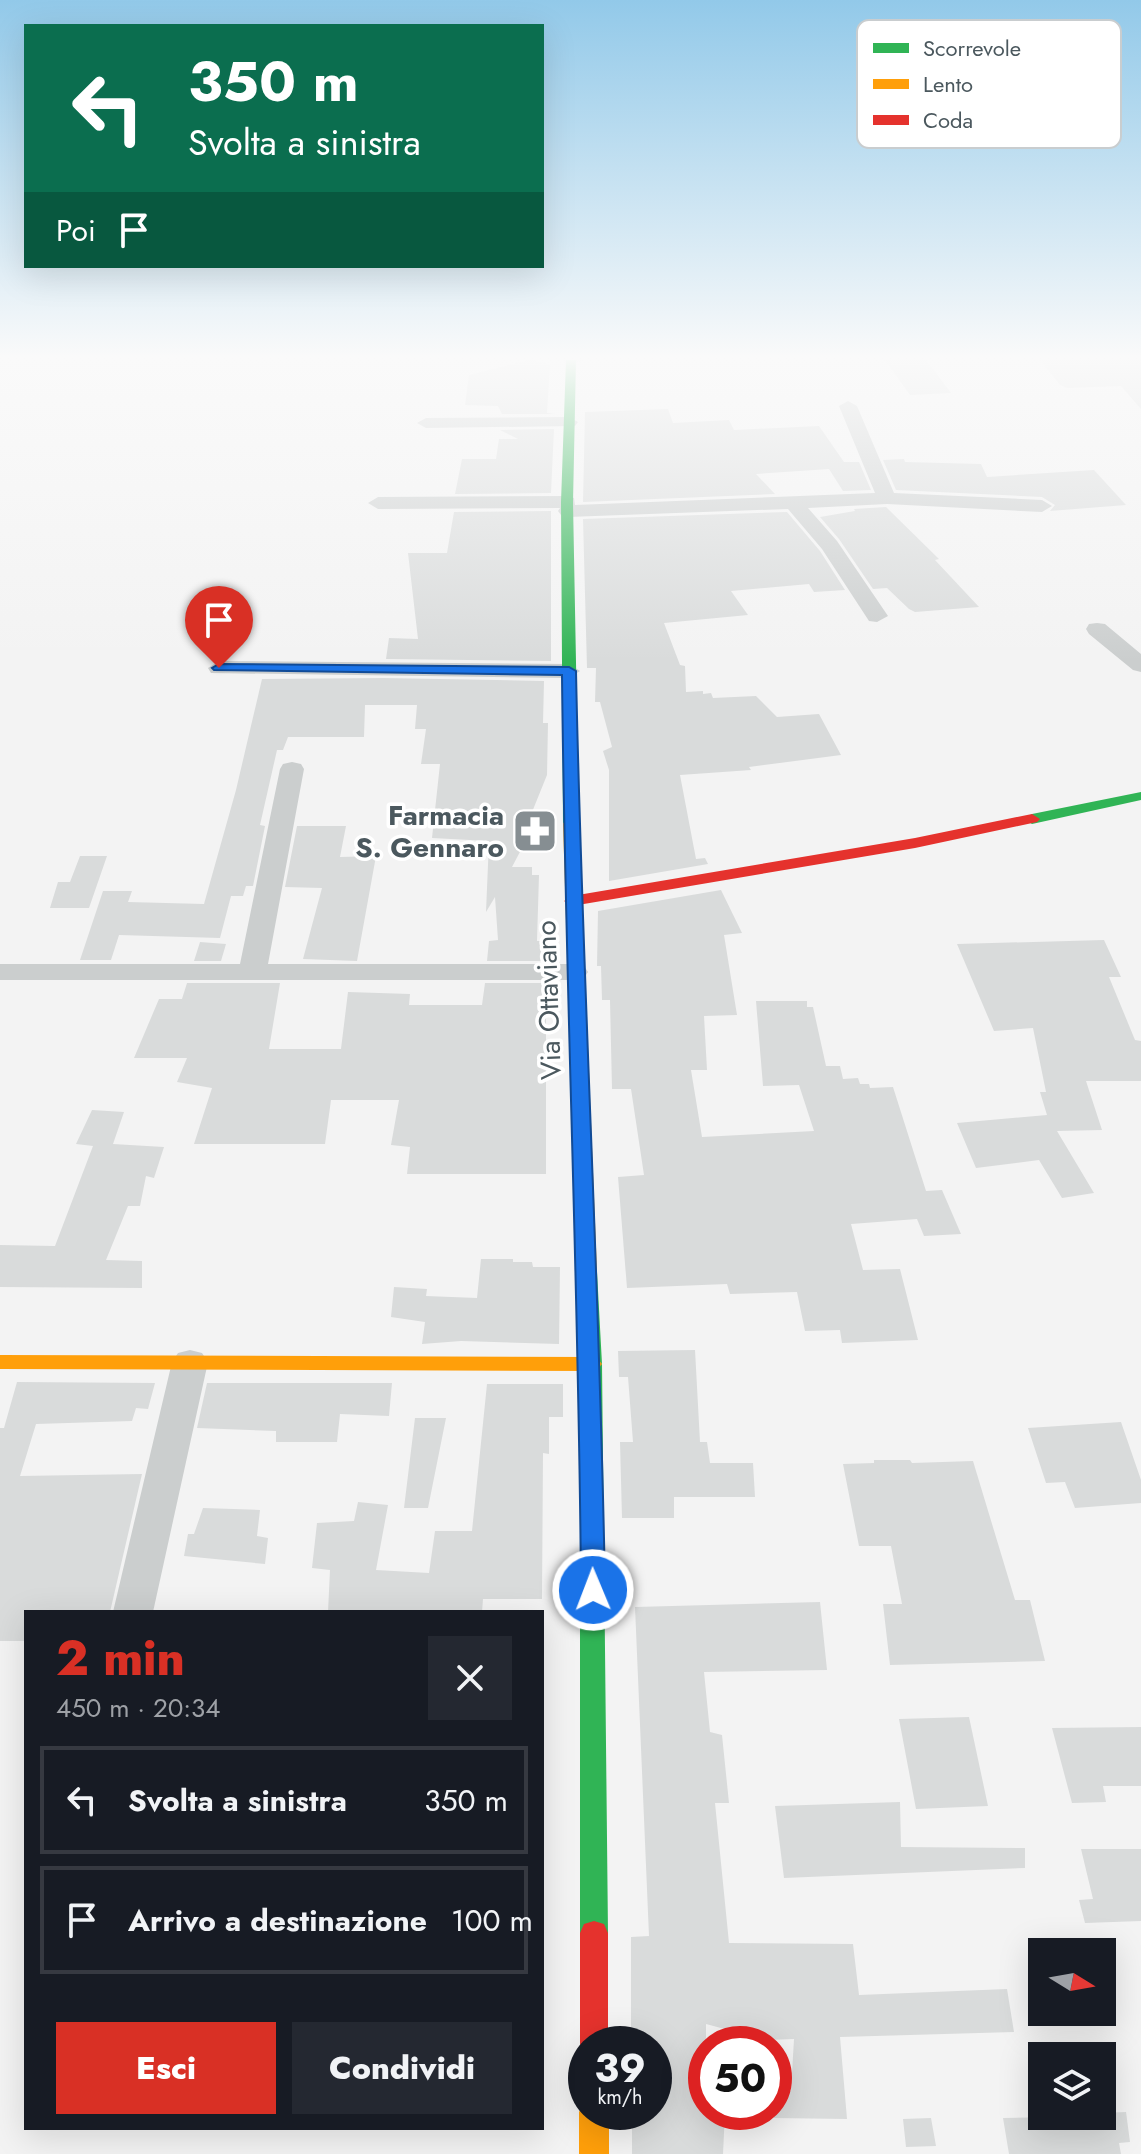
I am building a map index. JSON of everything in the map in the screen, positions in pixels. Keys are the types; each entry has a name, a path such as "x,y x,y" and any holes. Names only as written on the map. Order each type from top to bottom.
{"main road":[{"name":"Via Ottaviano","path":"568,461 572,901 591,1364 594,2026"},
{"path":"572,901 915,843 1141,796"},
{"path":"0,1362 591,1364"},
{"path":"594,2130 594,2154"}],"street":[{"path":"871,461 887,498"},
{"path":"378,503 567,506 793,503 887,498 1042,506"},
{"path":"793,503 830,545 877,616"},
{"path":"1097,629 1141,665"},
{"path":"219,668 569,671"},
{"path":"252,973 292,769"},
{"path":"0,972 574,972"},
{"path":"133,1610 190,1362"}],"building":[{"path":"462,461 553,461 551,493 455,494"},
{"path":"584,461 859,462 871,490 843,491 829,469 756,474 775,494 583,502"},
{"path":"883,461 981,464 987,477 1094,470 1126,505 1050,511 1055,505 1042,497 896,490"},
{"path":"886,507 939,559 935,560 979,607 915,612 887,588 873,589 820,517 854,509"},
{"path":"551,511 551,661 386,659 389,638 418,639 408,553 447,553 454,512"},
{"path":"787,512 820,551 845,590 814,592 809,584 731,591 748,615 664,623 680,665 685,666 686,692 703,691 703,694 711,693 713,698 756,696 777,717 819,714 841,755 749,767 751,770 680,775 696,859 705,858 708,864 609,881 609,770 603,751 612,747 600,702 595,702 596,668 587,668 583,519"},
{"path":"262,679 544,681 543,723 548,723 547,775 528,822 532,829 512,867 532,867 532,875 539,875 537,941 551,941 552,961 487,961 489,941 498,940 495,897 486,912 489,841 432,838 440,764 421,764 426,729 415,729 417,705 365,705 364,737 288,737 283,750 277,750 260,825 265,826 253,886 246,886 243,896 231,896 220,938 119,935 111,960 80,960 103,891 132,891 128,902 204,904 236,790"},
{"path":"297,826 346,826 340,857 376,856 357,961 303,959 322,888 285,887"},
{"path":"80,856 107,856 89,908 50,908 58,882 70,882"},
{"path":"721,890 742,933 724,935 737,1015 704,1016 707,1070 691,1070 702,1137 814,1131 799,1085 763,1086 756,1001 807,1001 807,1007 813,1007 826,1066 840,1066 843,1079 858,1078 860,1084 869,1084 870,1088 893,1087 926,1191 942,1190 961,1234 924,1236 917,1219 851,1224 863,1270 900,1269 918,1340 842,1343 840,1330 805,1331 797,1292 730,1294 727,1284 627,1288 618,1177 644,1175 631,1089 612,1089 610,1000 602,1000 601,966 597,966 598,911"},
{"path":"1104,940 1121,977 1109,977 1135,1040 1141,1041 1141,1081 1086,1081 1102,1130 1057,1131 1094,1193 1062,1198 1039,1160 976,1168 957,1123 1047,1115 1040,1092 1046,1092 1033,1028 994,1031 957,944"},
{"path":"200,942 226,944 221,961 194,961"},
{"path":"187,983 280,983 269,1049 341,1049 348,992 410,994 409,1005 482,1005 485,983 546,983 546,1174 407,1174 410,1147 391,1145 399,1100 331,1100 325,1144 194,1144 212,1088 177,1082 187,1058 134,1058 159,999 182,999"},
{"path":"92,1110 124,1112 113,1144 164,1147 154,1178 146,1176 140,1206 128,1206 106,1260 142,1261 142,1288 0,1287 0,1245 55,1246 93,1146 76,1144"},
{"path":"481,1259 513,1259 513,1262 532,1262 533,1267 560,1267 559,1344 461,1341 422,1344 425,1322 391,1317 394,1287 427,1289 426,1296 477,1298"},
{"path":"695,1350 700,1442 707,1442 710,1463 753,1463 755,1497 674,1497 674,1518 622,1518 620,1442 633,1442 628,1377 619,1377 618,1351"},
{"path":"17,1382 155,1383 148,1409 136,1408 132,1421 36,1424 20,1476 142,1474 110,1610 24,1610 24,1641 0,1641 0,1428 4,1428"},
{"path":"207,1383 392,1383 389,1416 340,1414 337,1442 276,1442 276,1431 197,1428"},
{"path":"487,1384 563,1384 563,1417 549,1417 549,1454 543,1453 542,1599 483,1599 482,1610 328,1610 330,1570 312,1568 317,1523 354,1521 358,1502 388,1505 376,1570 429,1573 435,1531 472,1531"},
{"path":"415,1418 446,1418 428,1508 404,1508"},
{"path":"1121,1422 1141,1480 1141,1503 1075,1508 1065,1482 1046,1483 1028,1428"},
{"path":"874,1460 910,1460 912,1463 973,1461 1015,1600 1030,1600 1045,1661 890,1665 883,1604 902,1604 891,1546 859,1546 843,1464 874,1463"},
{"path":"203,1508 260,1510 257,1536 268,1538 265,1564 184,1556 188,1534 194,1534"},
{"path":"820,1602 827,1670 704,1672 710,1732 722,1735 729,1803 715,1803 729,1943 853,1944 859,1995 1007,1989 1014,2032 840,2037 847,2119 792,2118 792,2026 688,2026 688,2130 724,2130 723,2154 632,2154 632,2130 672,2130 672,2026 631,2026 631,1937 649,1936 635,1607"},
{"path":"969,1717 988,1806 916,1809 899,1719"},
{"path":"1141,1727 1141,1786 1103,1786 1106,1802 1072,1803 1052,1728"},
{"path":"900,1802 901,1847 1025,1848 1025,1868 784,1878 775,1806"},
{"path":"1081,1849 1141,1849 1141,1921 1085,1923 1079,1900 1093,1899"},
{"path":"1116,2112 1126,2112 1130,2142 1119,2143 1121,2154 1009,2154 1003,2118 1028,2117 1028,2130 1116,2130"},
{"path":"931,2118 936,2146 906,2147 903,2119"}],"traffic: fast":[{"path":"568,461 571,823"},
{"path":"1032,819 1141,796"},
{"path":"587,1272 591,1364 594,1933"}],"traffic: slow":[{"path":"571,823 587,1272"},
{"path":"0,1362 591,1364"},
{"path":"594,2130 594,2154"}],"traffic: jam":[{"path":"572,901 915,843 1032,819"},
{"path":"594,1933 594,2026"}],"place":[{"name":"Farmacia S. Gennaro","path":"535,831"}],"route":[{"path":"219,668 569,671 574,972 591,1364 593,1590"}]}
